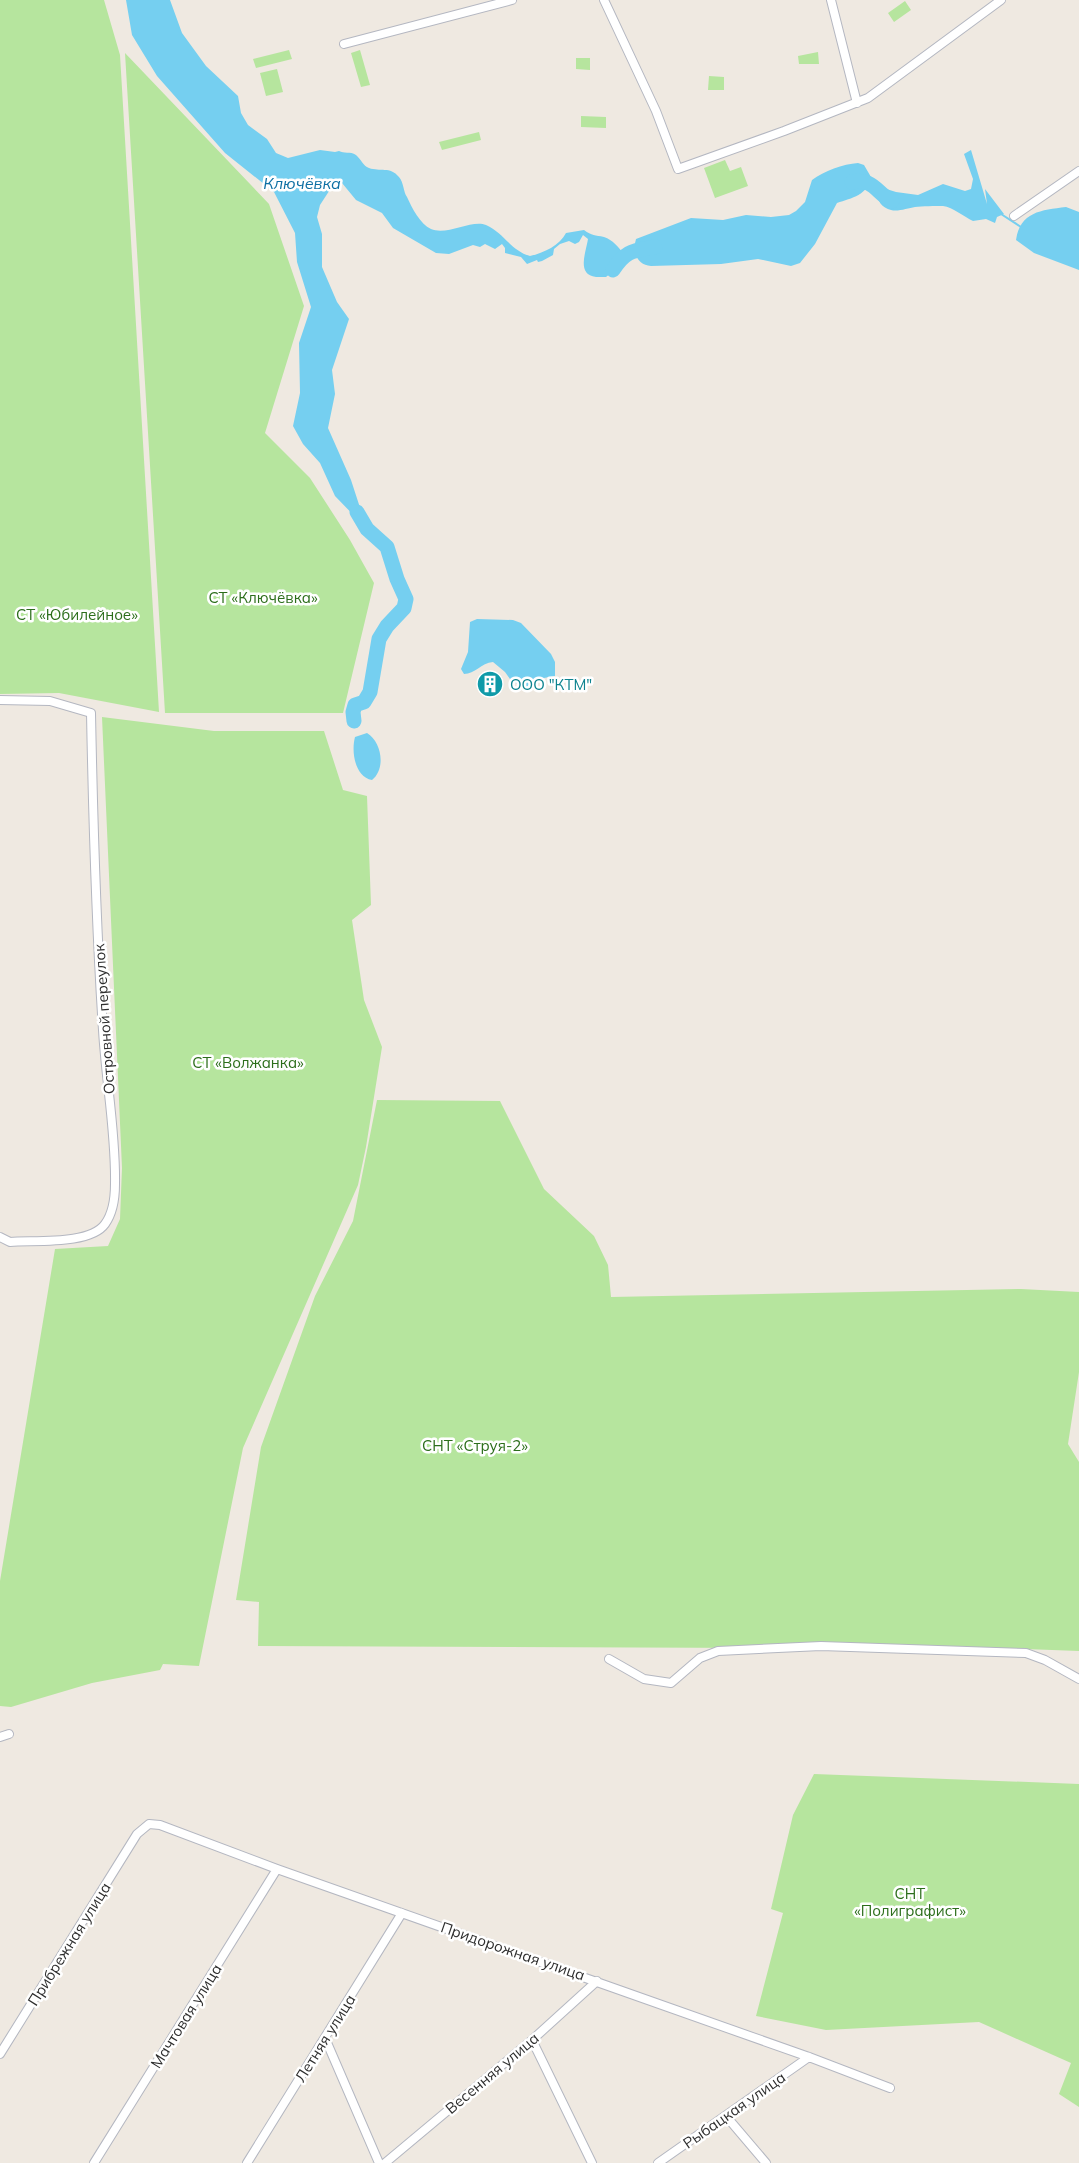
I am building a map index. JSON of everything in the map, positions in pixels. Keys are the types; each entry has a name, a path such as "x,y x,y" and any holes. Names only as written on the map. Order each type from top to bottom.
{"street":[{"path":"344,44 512,0"},
{"path":"604,0 656,111 678,169 868,98 1000,0"},
{"path":"831,0 857,103"},
{"path":"1014,216 1079,171"},
{"name":"Островной переулок","path":"0,700 50,700 91,712 94,844 103,1030 114,1143 115,1187 112,1208 106,1224 95,1233 82,1238 10,1242 0,1237"},
{"path":"609,1659 644,1679 671,1683 700,1659 718,1651 821,1646 1026,1653 1045,1660 1079,1679"},
{"name":"Придорожная улица","path":"137,1833 149,1824 160,1824 277,1869 809,2056 890,2088"},
{"name":"Прибрежная улица","path":"0,2054 137,1833"},
{"name":"Мачтовая улица","path":"94,2163 277,1869"},
{"name":"Летняя улица","path":"247,2163 402,1913"},
{"name":"Весенняя улица","path":"385,2163 532,2040 597,1981"},
{"path":"326,2038 380,2163"},
{"path":"532,2040 592,2163"},
{"name":"Рыбацкая улица","path":"658,2163 809,2056"},
{"path":"726,2116 766,2163"}],"green space":[{"name":"СТ «Юбилейное»","path":"0,0 104,0 120,55 159,712 59,693 0,694"},
{"path":"905,1 911,10 894,22 888,13"},
{"path":"289,50 292,59 256,68 253,59"},
{"path":"360,50 370,85 361,87 351,53"},
{"path":"818,52 819,64 799,64 798,56"},
{"name":"СТ «Ключёвка»","path":"125,53 269,204 304,306 265,433 310,478 350,540 374,583 343,713 165,713"},
{"path":"576,58 590,58 590,70 576,69"},
{"path":"277,69 283,92 266,96 260,73"},
{"path":"709,76 724,77 724,90 708,90"},
{"path":"581,116 606,117 606,128 581,127"},
{"path":"479,132 481,140 442,150 439,142"},
{"path":"725,160 730,171 741,167 748,186 715,198 704,168"},
{"name":"СТ «Волжанка»","path":"102,717 214,731 324,731 343,790 367,796 371,905 352,920 364,1000 382,1047 358,1185 243,1448 199,1666 163,1664 160,1670 92,1683 11,1707 0,1706 0,1581 55,1249 108,1246 120,1219 122,1168"},
{"name":"СНТ «Струя-2»","path":"377,1100 500,1101 544,1189 594,1236 608,1265 611,1297 1021,1289 1079,1292 1079,1372 1068,1444 1079,1462 1079,1651 258,1646 259,1602 236,1600 261,1447 315,1296 353,1221"},
{"name":"СНТ «Полиграфист»","path":"814,1774 1079,1784 1079,2107 1059,2094 1071,2063 979,2022 826,2030 756,2016 783,1913 771,1909 793,1815"}],"water":[{"name":"Ключёвка","path":"126,0 170,0 182,33 206,66 238,96 241,113 248,125 267,139 276,153 288,158 320,150 339,151 356,155 369,168 388,170 401,179 406,195 423,223 437,231 474,224 486,225 523,254 530,256 551,248 566,233 584,230 610,240 624,254 621,265 606,277 596,277 586,272 584,268 588,239 583,235 579,242 575,244 569,241 560,244 554,249 553,255 542,261 537,260 527,264 521,257 505,253 502,244 495,249 485,244 480,247 473,245 449,254 436,253 393,228 382,213 356,200 342,183 333,185 320,205 317,217 322,234 322,267 337,302 349,319 332,370 335,394 328,428 351,480 367,529 335,496 320,463 303,444 293,426 300,393 299,343 311,307 297,262 295,233 274,192 225,153 157,76 132,35"},
{"path":"971,150 987,204 985,189 1004,214 997,217 995,223 986,219 973,221 943,206 894,210 887,209 880,202 877,188 880,187 918,195 943,184 965,191 971,189 973,179 964,154"},
{"path":"858,163 864,165 871,177 867,188 858,195 837,203 815,244 800,263 791,266 758,259 721,264 651,266 642,263 635,253 636,239 691,218 723,220 746,215 771,217 789,215 805,202 812,180 834,168"},
{"path":"1066,207 1079,212 1079,270 1034,253 1016,240 1022,223 1033,214"},
{"path":"477,619 513,620 521,623 551,654 555,662 555,676 533,680 525,689 510,679 493,662 464,674 461,669 468,652 470,622"},
{"path":"367,733 379,749 381,763 372,780 366,778 358,769 354,756 355,737"}],"waterway":[{"name":"Ключёвка","path":"852,182 870,184 892,201"},
{"path":"1001,214 1021,227"},
{"name":"Ключёвка","path":"613,270 631,252 655,247"},
{"name":"Ключёвка","path":"354,721 355,705 364,702 370,692 379,639 387,626 404,608 406,599 387,547 367,529 357,512"}],"place":[{"name":"ООО \"КТМ\"","path":"490,684"}]}
